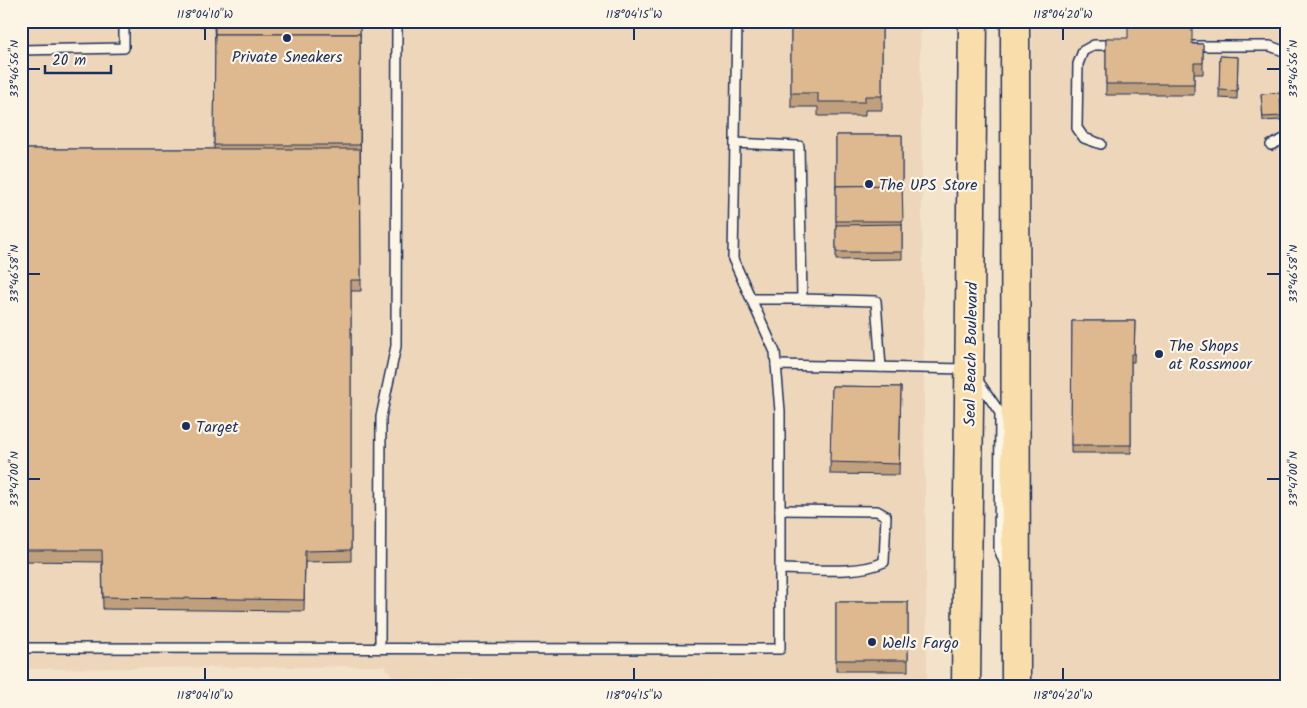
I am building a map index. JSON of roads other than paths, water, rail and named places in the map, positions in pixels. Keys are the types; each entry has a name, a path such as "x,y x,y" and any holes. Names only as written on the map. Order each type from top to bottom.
{"main road":[{"name":"Seal Beach Boulevard","path":"966,687 973,21"},
{"path":"1016,21 1016,687"}],"lane":[{"path":"21,50 124,48 124,21"},
{"path":"380,648 380,417 396,346 397,21"},
{"path":"21,648 780,649 780,411 775,352 733,259 737,21"},
{"path":"1101,144 1084,138 1077,128 1078,64 1083,51 1094,45 1128,45"},
{"path":"1192,46 1270,46 1286,52"},
{"path":"1271,146 1286,138"},
{"path":"735,143 799,146 802,299"},
{"path":"752,299 876,301 881,367"},
{"path":"776,365 970,369 1000,413 999,549 1016,593"},
{"path":"780,510 877,511 886,516 884,562 874,568 859,570 780,569"}],"place":[{"name":"Private Sneakers","path":"287,38"},
{"name":"The UPS Store","path":"869,184"},
{"name":"The Shops at Rossmoor","path":"1159,354"},
{"name":"Target","path":"186,426"},
{"name":"Wells Fargo","path":"872,642"}]}
